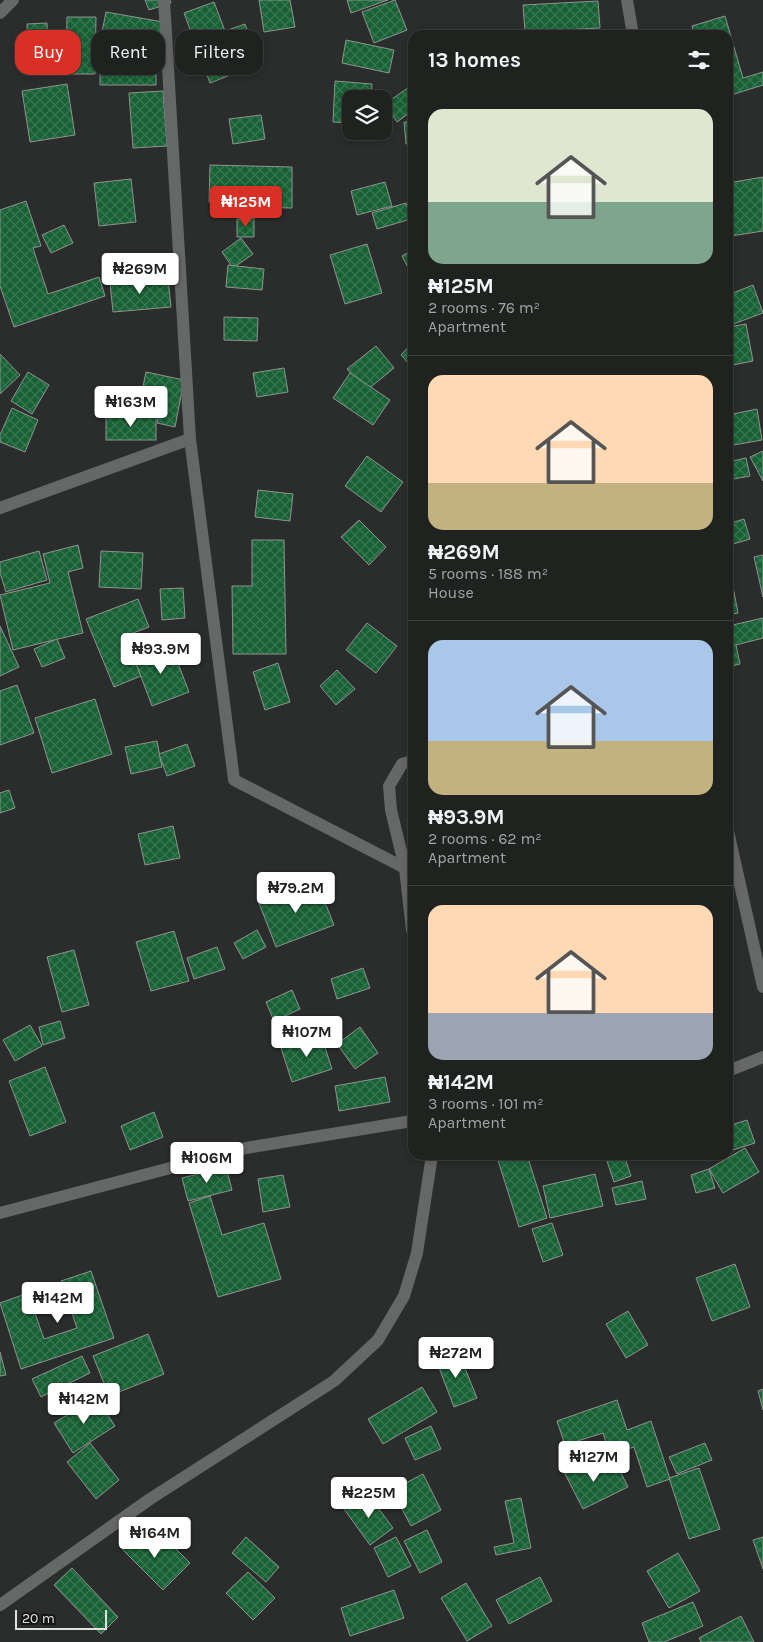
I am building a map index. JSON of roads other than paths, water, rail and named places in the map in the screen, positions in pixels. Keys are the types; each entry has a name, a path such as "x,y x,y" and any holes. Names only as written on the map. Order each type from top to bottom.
{"street":[{"path":"0,13 13,0"},
{"path":"164,0 190,439 234,780 405,868"},
{"path":"628,0 632,30"},
{"path":"0,508 190,439"},
{"path":"408,762 402,764 389,786 391,810 405,868 408,895"},
{"path":"733,853 763,987"},
{"path":"733,1069 763,1057"},
{"path":"0,1213 246,1148 408,1122"},
{"path":"0,1605 150,1499 334,1381 378,1340 404,1296 417,1252 431,1160"}]}
